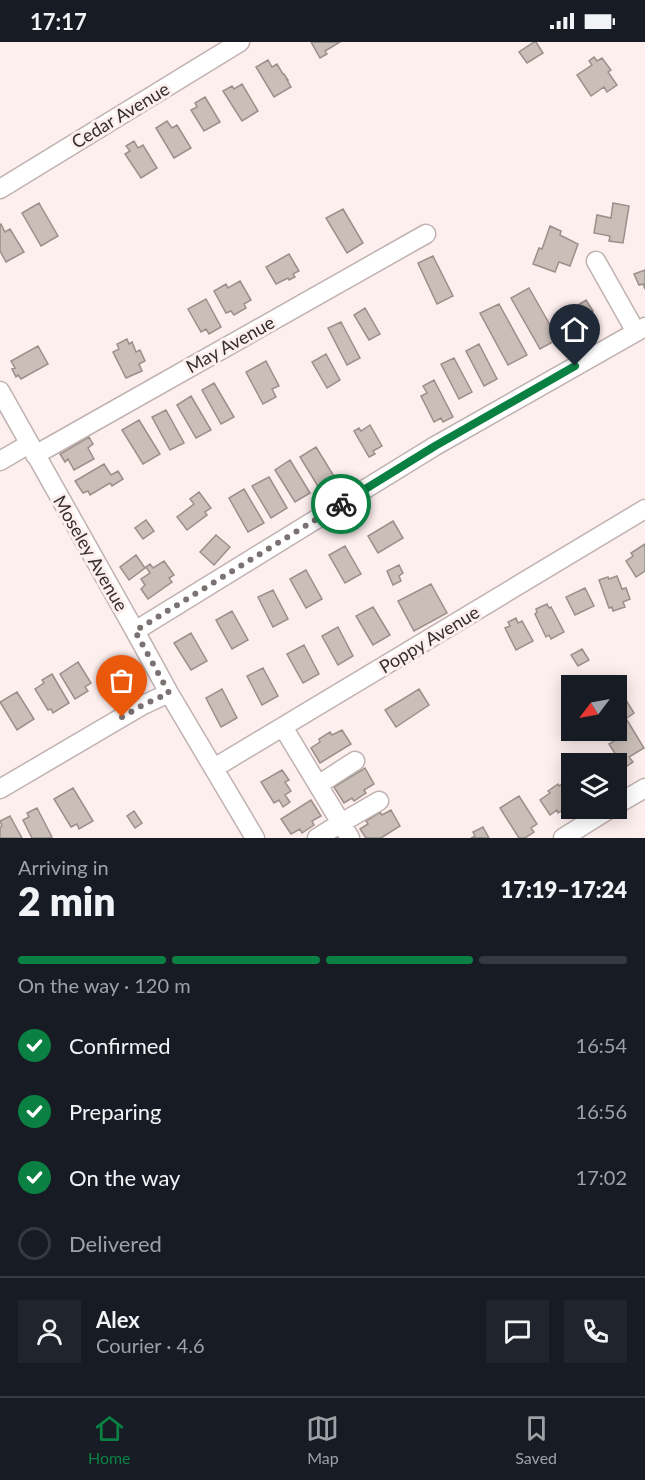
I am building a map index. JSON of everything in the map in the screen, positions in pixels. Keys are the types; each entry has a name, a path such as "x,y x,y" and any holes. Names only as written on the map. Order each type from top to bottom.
{"street":[{"name":"Cedar Avenue","path":"0,189 240,42"},
{"name":"May Avenue","path":"0,461 32,450 426,234"},
{"path":"135,631 435,446 640,330 596,261"},
{"name":"Moseley Avenue","path":"0,391 169,693 255,838"},
{"name":"Poppy Avenue","path":"214,768 645,509"},
{"path":"0,789 143,705 169,693"},
{"path":"283,727 346,831"},
{"path":"318,785 356,761"},
{"path":"627,799 645,788"},
{"path":"317,838 346,831 379,801"},
{"path":"563,838 593,819"}],"building":[{"path":"311,42 340,42 325,51 327,54 320,58"},
{"path":"534,42 543,53 527,63 519,52"},
{"path":"594,57 597,61 602,58 611,70 608,72 617,85 607,92 604,87 591,96 577,75 592,65 589,61"},
{"path":"268,60 272,67 277,64 291,87 274,97 256,67"},
{"path":"242,84 258,111 242,121 223,91 232,86 234,89"},
{"path":"205,97 220,122 204,131 191,110 197,107 195,103"},
{"path":"167,121 172,128 177,125 191,148 174,158 156,128"},
{"path":"134,141 138,148 143,145 157,168 141,178 125,154 130,151 126,146"},
{"path":"39,203 58,236 41,246 22,213"},
{"path":"613,203 629,206 623,243 609,241 610,236 594,233 597,215 611,218"},
{"path":"343,209 363,243 347,253 326,218"},
{"path":"1,224 5,232 10,229 24,252 6,262 0,251"},
{"path":"550,226 561,231 560,235 578,244 570,266 559,262 555,272 533,264 539,248 542,249"},
{"path":"289,254 299,271 293,274 295,277 276,284 266,267"},
{"path":"433,256 453,296 437,304 418,263"},
{"path":"645,270 645,289 643,284 639,285 634,274"},
{"path":"240,281 251,300 244,304 246,308 234,315 231,311 226,313 214,291 226,284 228,288"},
{"path":"529,288 558,339 540,349 511,298"},
{"path":"206,299 221,327 209,334 206,329 201,332 188,309"},
{"path":"586,300 593,311 590,313 599,327 583,336 567,312"},
{"path":"499,304 527,355 508,365 480,313"},
{"path":"365,308 380,334 369,340 354,315"},
{"path":"341,322 360,358 347,365 328,328"},
{"path":"127,339 129,344 132,342 136,352 140,350 145,361 139,364 142,371 126,378 113,352 119,349 117,344"},
{"path":"479,344 497,379 484,386 466,351"},
{"path":"38,346 48,364 21,379 18,375 16,377 11,361"},
{"path":"326,354 340,380 327,388 312,362"},
{"path":"454,358 472,392 459,399 441,364"},
{"path":"266,361 279,386 272,389 276,397 263,404 246,372"},
{"path":"434,380 453,417 443,422 441,418 434,422 421,396 427,393 423,386"},
{"path":"214,383 234,417 221,424 202,390"},
{"path":"191,396 211,430 196,438 177,405"},
{"path":"166,410 184,443 170,450 152,417"},
{"path":"139,420 160,454 143,464 122,430"},
{"path":"370,425 382,446 373,451 375,454 369,457 354,431 359,428 361,431"},
{"path":"89,437 93,444 88,448 94,459 74,470 68,459 65,462 60,454"},
{"path":"316,447 335,478 319,488 300,457"},
{"path":"290,460 310,493 295,502 275,470"},
{"path":"104,464 111,475 118,471 123,479 112,486 110,483 90,495 88,491 83,493 75,481"},
{"path":"269,477 287,508 271,518 252,486"},
{"path":"244,489 264,523 248,532 229,498"},
{"path":"199,492 211,508 205,512 207,515 187,530 177,517 194,504 190,499"},
{"path":"146,520 154,531 143,539 135,528"},
{"path":"393,521 403,538 378,553 368,536"},
{"path":"216,535 230,547 214,565 200,552"},
{"path":"645,544 645,571 636,577 626,561 633,556 631,553"},
{"path":"345,546 361,574 345,583 329,555"},
{"path":"136,555 145,568 129,580 120,567"},
{"path":"164,561 174,575 169,578 172,582 148,599 141,589 145,585 141,579 150,573 146,567 150,564 153,568"},
{"path":"399,565 403,573 399,576 401,581 393,585 387,571"},
{"path":"306,570 322,599 306,608 290,579"},
{"path":"617,576 622,589 626,588 630,599 623,602 625,607 613,611 612,607 609,608 599,580"},
{"path":"431,584 447,613 414,631 398,601"},
{"path":"585,588 594,606 575,615 566,597"},
{"path":"273,590 288,619 273,627 258,597"},
{"path":"547,604 549,608 551,607 564,632 551,639 549,635 546,637 535,614 536,609"},
{"path":"373,607 390,635 373,645 356,616"},
{"path":"232,611 248,640 232,649 216,620"},
{"path":"516,618 518,623 522,621 533,641 516,650 505,628 510,626 508,622"},
{"path":"338,627 353,656 338,665 322,636"},
{"path":"191,633 207,661 191,670 174,643"},
{"path":"304,645 319,674 303,683 287,654"},
{"path":"582,649 589,660 578,666 571,655"},
{"path":"78,662 91,683 85,687 88,691 75,699 60,674"},
{"path":"263,668 278,696 262,705 247,676"},
{"path":"52,674 69,703 53,713 51,709 48,710 35,689 44,683 42,680"},
{"path":"222,689 237,718 221,727 206,698"},
{"path":"419,689 429,705 396,727 385,710"},
{"path":"17,692 34,719 17,730 0,702"},
{"path":"627,702 634,713 627,718"},
{"path":"627,720 644,748 629,757 633,762 627,766 627,753 615,753 609,744 614,741 627,741"},
{"path":"342,730 351,744 320,763 311,748 330,732 332,735"},
{"path":"365,768 374,784 364,790 366,793 354,801 352,798 344,803 334,787"},
{"path":"282,770 289,780 285,782 291,791 285,795 290,802 283,807 279,800 274,803 261,782"},
{"path":"558,784 561,785 561,811 558,813 557,810 550,815 540,800 550,793 548,791"},
{"path":"73,788 93,821 79,829 77,824 71,827 54,799"},
{"path":"519,796 537,824 531,828 534,832 525,838 519,838 500,808"},
{"path":"311,800 321,816 312,821 314,825 302,833 300,829 291,834 281,819"},
{"path":"37,808 51,838 32,838 23,820 29,817 27,813"},
{"path":"391,810 400,826 381,838 366,838 360,829 368,824 366,821 380,812 382,815"},
{"path":"134,811 142,823 135,828 127,816"},
{"path":"10,816 22,838 0,838 0,827 2,826 0,821"},
{"path":"483,827 489,838 471,838 475,836 473,832"}],"way so far":[{"path":"122,717 169,693 135,631 341,504"}],"route":[{"path":"341,504 435,446 575,366"}]}
